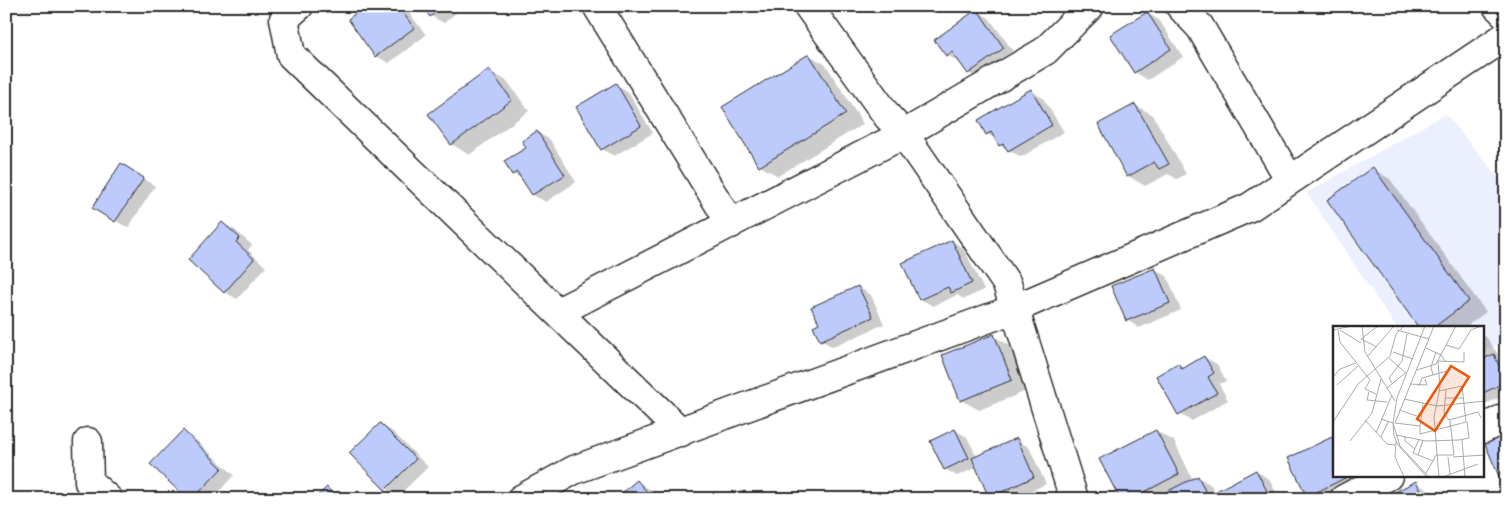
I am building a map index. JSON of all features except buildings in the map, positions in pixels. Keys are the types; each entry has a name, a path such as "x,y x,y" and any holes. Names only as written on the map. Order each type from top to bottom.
{"street":[{"path":"299,6 284,19 291,55 681,432"},
{"path":"597,6 731,224"},
{"path":"808,6 888,117 904,134 1007,284 1074,499"},
{"path":"558,312 904,134 1046,51 1090,6"},
{"path":"1180,6 1200,28 1290,180"},
{"path":"1497,6 1506,15"},
{"path":"521,499 574,470 1014,309 1250,207 1506,36"},
{"path":"1484,428 1506,417"},
{"path":"88,442 89,482 108,499"},
{"path":"1344,499 1384,478"}],"shaded area":[{"path":"1445,114 1506,186 1506,341 1484,351 1484,326 1395,326 1307,193"}]}
